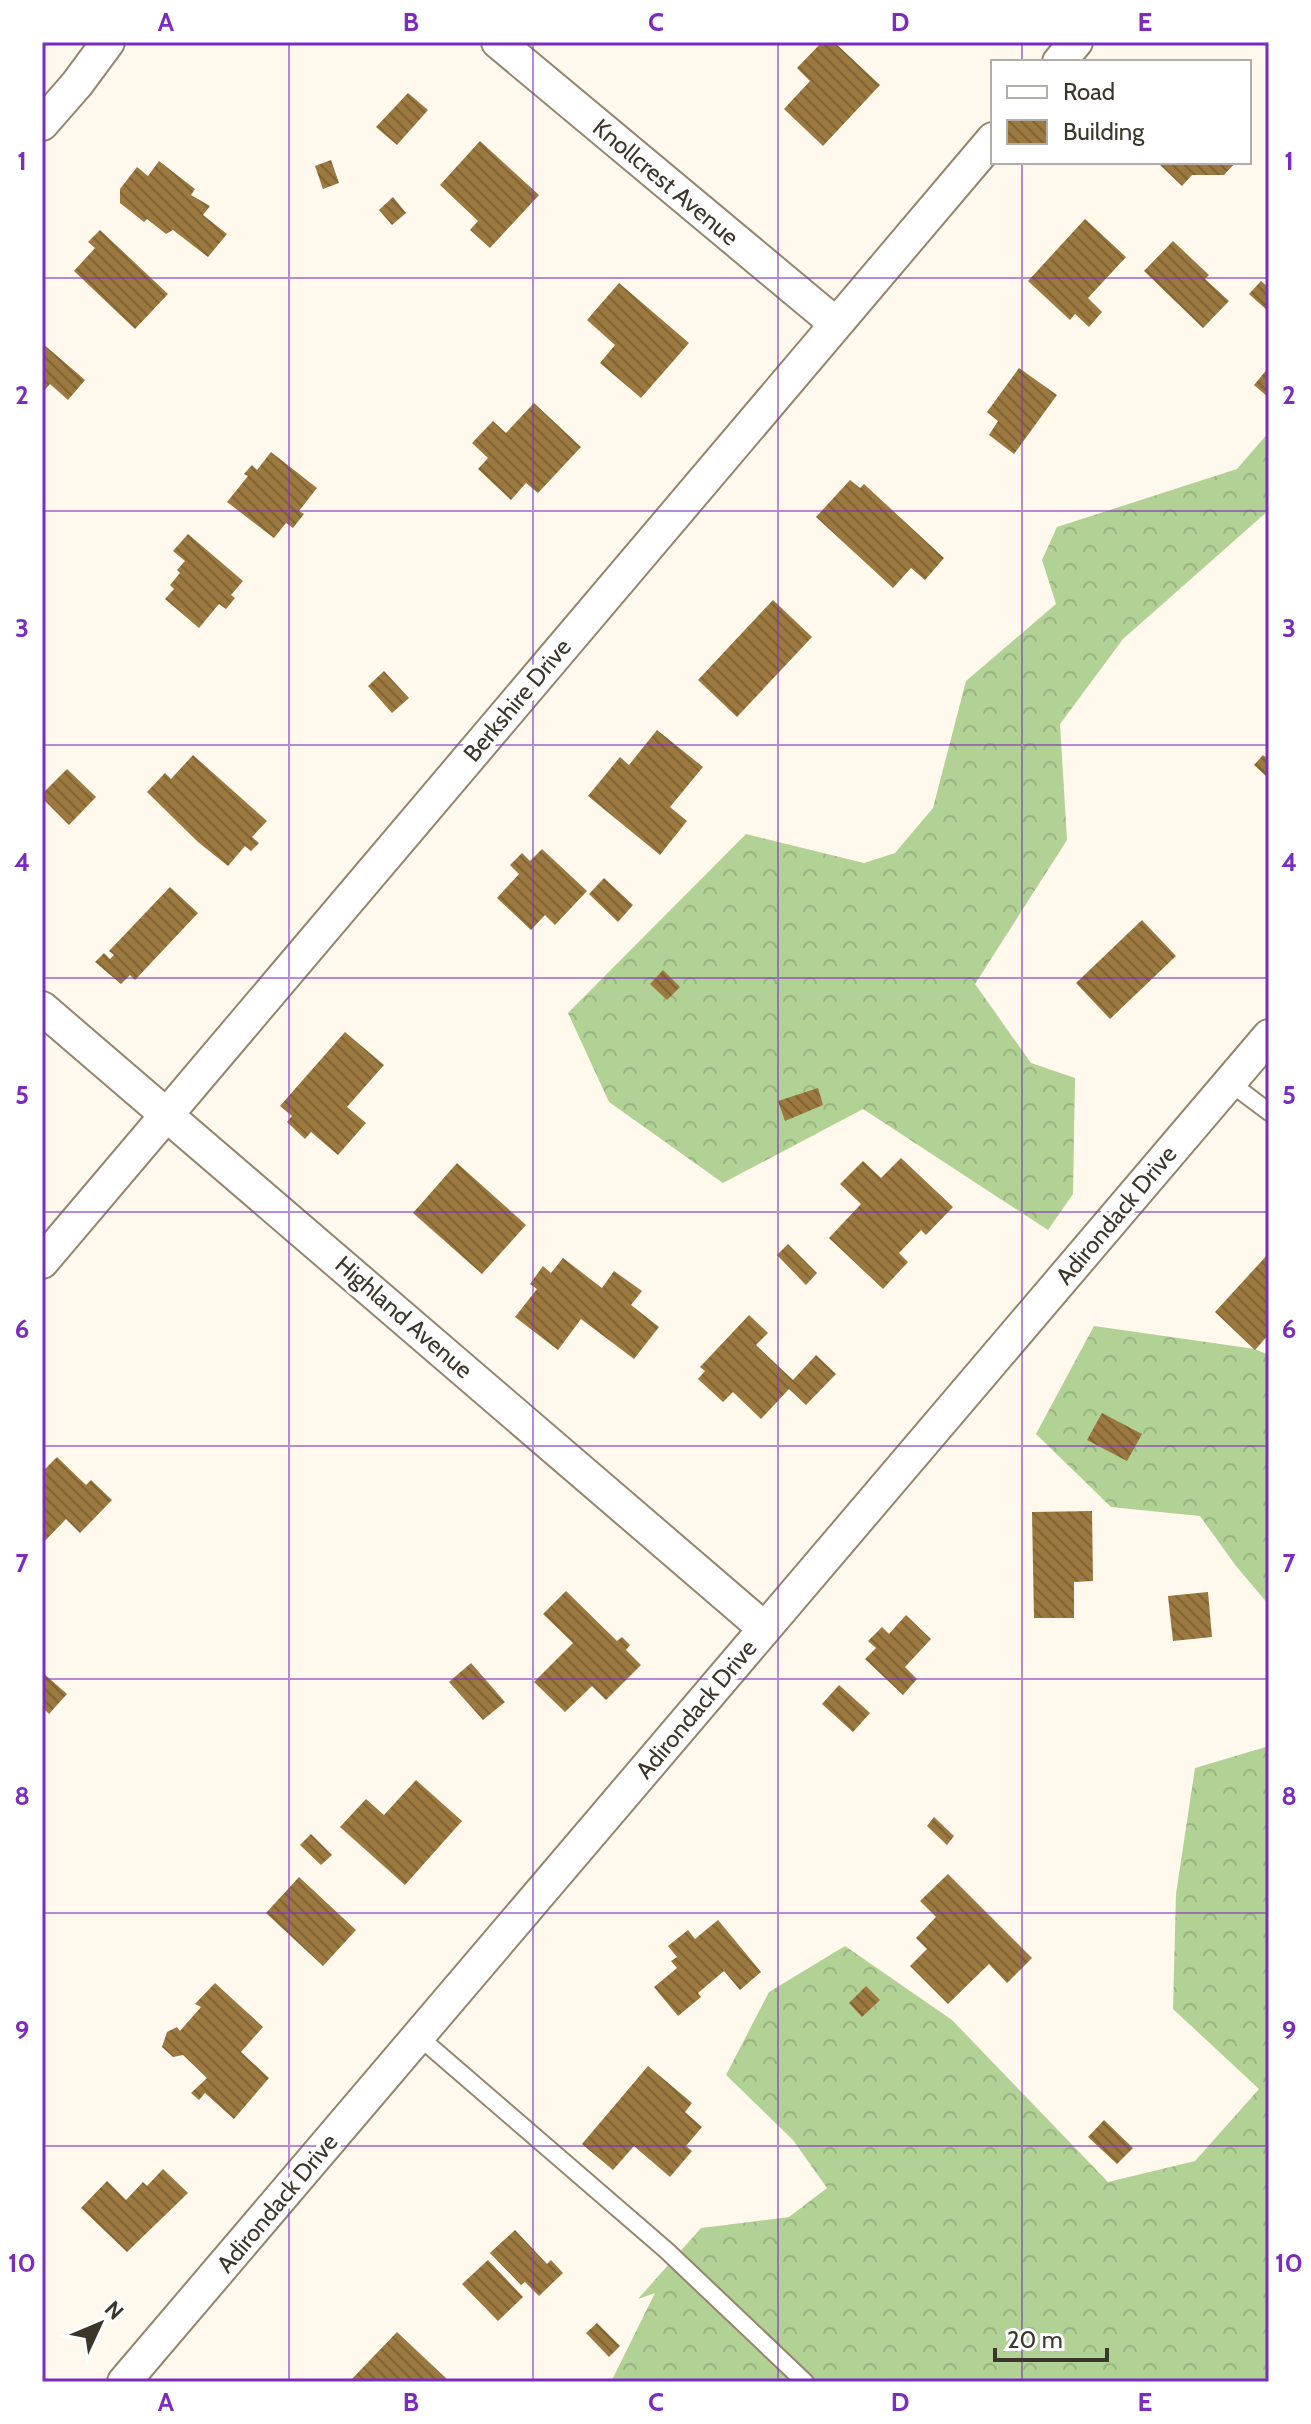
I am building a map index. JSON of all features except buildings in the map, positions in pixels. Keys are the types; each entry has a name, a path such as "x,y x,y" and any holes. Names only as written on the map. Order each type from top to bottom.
{"street":[{"path":"42,124 108,42"},
{"name":"Knollcrest Avenue","path":"498,42 835,323"},
{"path":"1061,60 1076,42"},
{"name":"Berkshire Drive","path":"42,1262 991,141"},
{"name":"Highland Avenue","path":"42,1008 168,1113 764,1628"},
{"name":"Adirondack Drive","path":"124,2382 1269,1036"}],"lane":[{"path":"1229,1082 1269,1112"},
{"path":"418,2036 666,2250 805,2382"}],"green space":[{"path":"1269,432 1269,510 1123,639 1060,724 1067,840 975,984 1031,1063 1075,1078 1073,1194 1048,1230 863,1109 723,1183 609,1102 568,1013 746,834 864,863 895,853 933,808 966,681 1056,604 1042,560 1057,527 1237,469"},
{"path":"1094,1326 1255,1349 1269,1355 1269,1605 1200,1516 1111,1507 1036,1434"},
{"path":"1269,1746 1269,2382 611,2382 655,2293 638,2299 701,2228 789,2217 827,2188 793,2140 726,2075 769,1992 845,1946 952,2020 1108,2182 1195,2161 1259,2089 1173,2009 1176,1894 1195,1768"}]}
